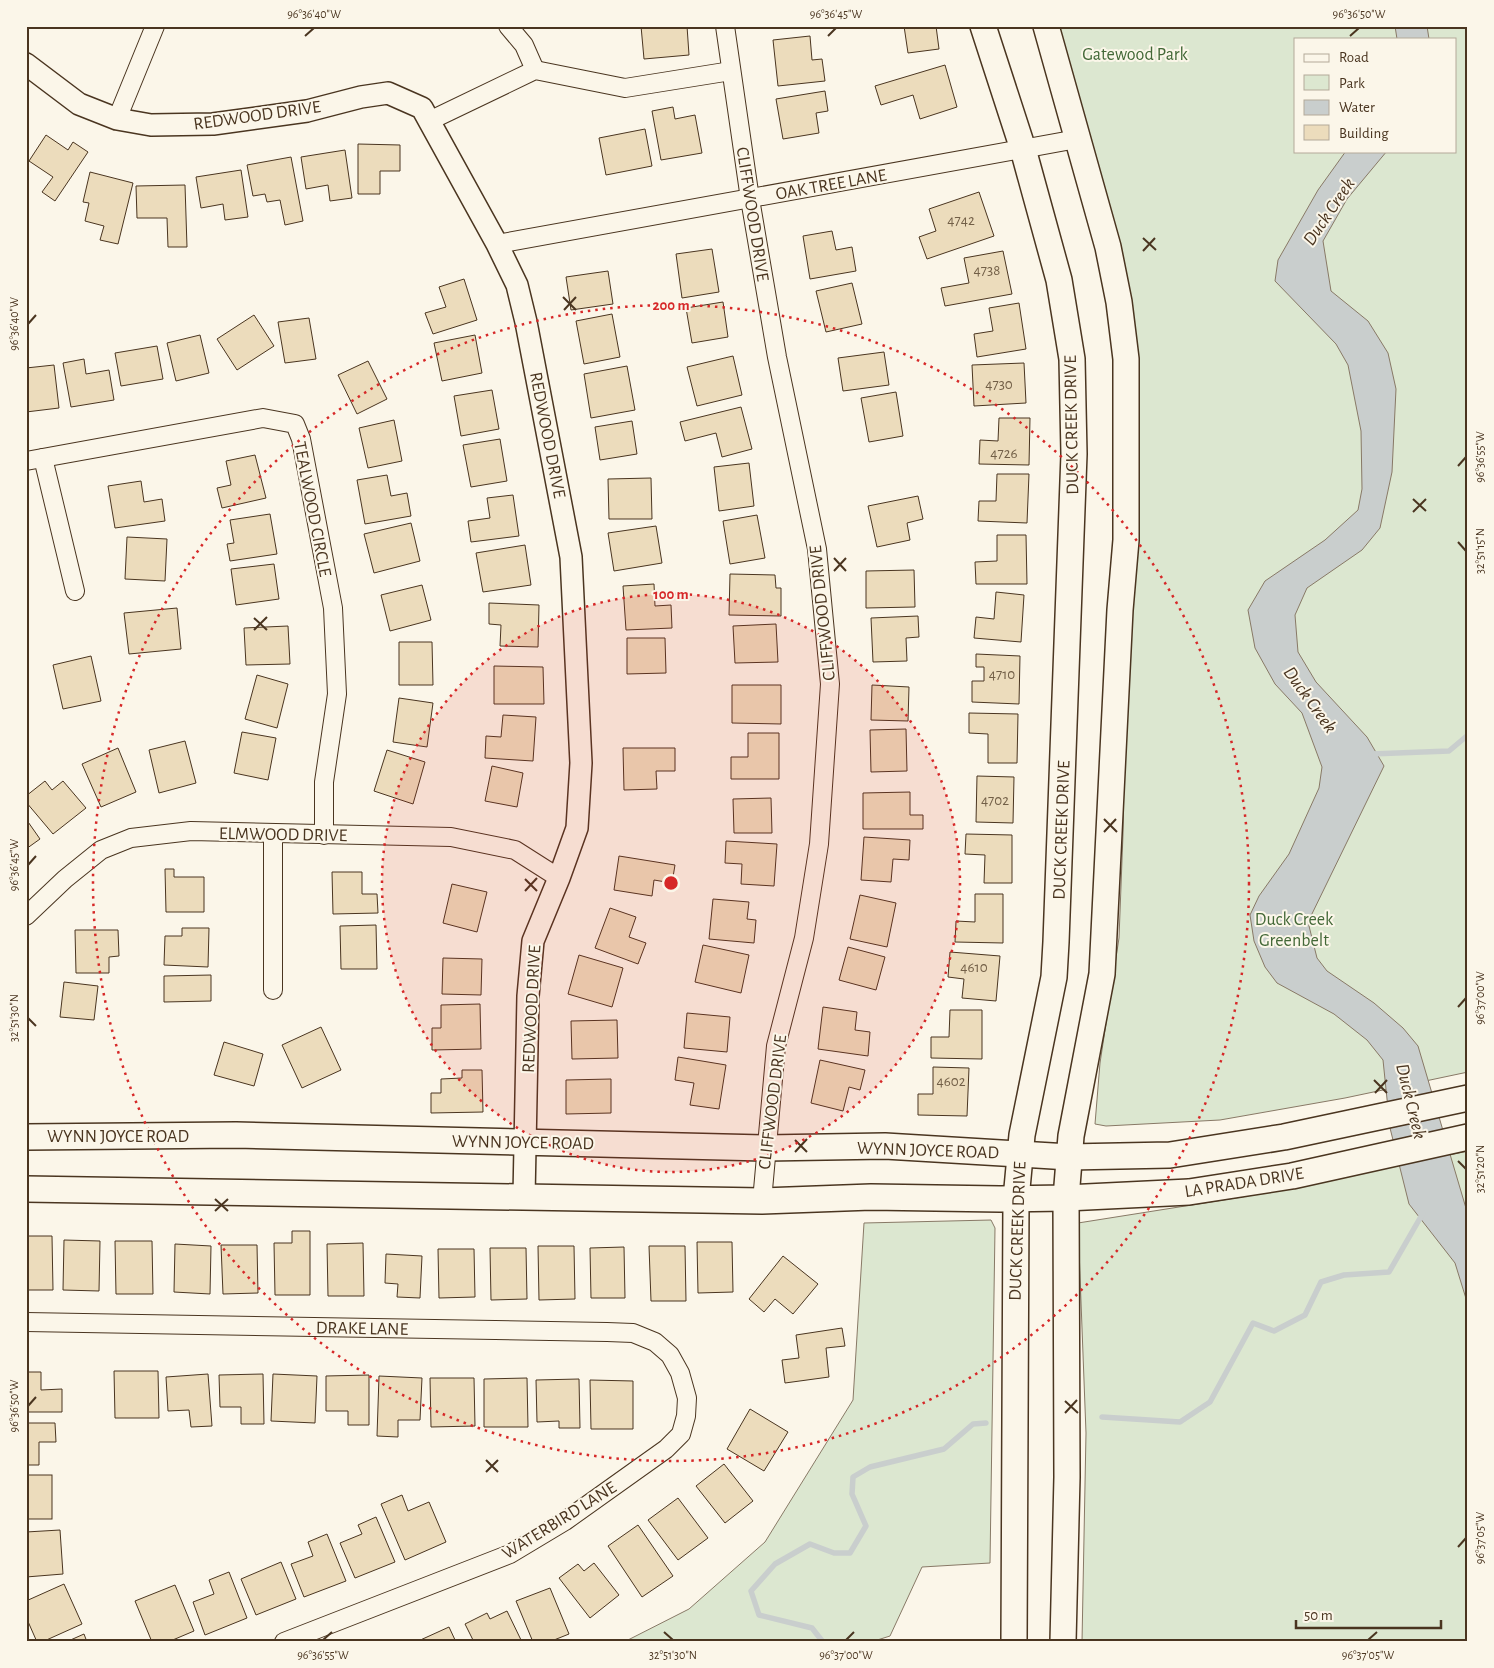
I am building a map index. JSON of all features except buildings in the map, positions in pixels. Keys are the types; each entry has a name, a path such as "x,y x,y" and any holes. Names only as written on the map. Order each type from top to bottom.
{"main road":[{"name":"DUCK CREEK DRIVE","path":"983,26 1023,148 1059,280 1072,359 1074,454 1055,968 1022,1134 1016,1199 1014,1642"},
{"path":"1046,26 1108,247 1119,302 1125,349 1126,540 1120,610 1102,974 1071,1136 1066,1198 1067,1477 1063,1642"},
{"path":"1020,1154 1069,1156 1170,1155 1284,1137 1468,1098"},
{"name":"WYNN JOYCE ROAD","path":"26,1137 236,1136 766,1148 885,1146 1020,1154"},
{"name":"LA PRADA DRIVE","path":"1016,1199 1189,1192 1292,1176 1468,1137"},
{"path":"26,1189 762,1201 870,1196 1016,1199"}],"street":[{"path":"117,119 155,26"},
{"path":"508,26 524,45 535,70"},
{"name":"CLIFFWOOD DRIVE","path":"724,26 750,199 777,357 817,550 830,684 819,844 804,938 776,1046 762,1201"},
{"name":"REDWOOD DRIVE","path":"27,67 79,104 117,119 151,125 213,124 306,111 388,92 422,108 497,244 517,285 526,322 571,556 580,763 577,828 533,941 528,996 524,1197"},
{"path":"429,121 535,70 625,88 731,71"},
{"name":"OAK TREE LANE","path":"497,244 1076,138"},
{"name":"TEALWOOD CIRCLE","path":"35,459 263,418 294,424 301,440 333,608 337,694 324,782 324,835"},
{"path":"35,459 75,591"},
{"name":"ELMWOOD DRIVE","path":"26,916 65,879 101,850 132,838 190,831 451,837 515,850 559,878"},
{"path":"273,990 274,833"},
{"name":"DRAKE LANE","path":"26,1322 634,1333 655,1342 670,1355 680,1374"},
{"name":"WATERBIRD LANE","path":"284,1642 510,1554 565,1521 666,1449 681,1434 686,1416 687,1398 680,1374"}],"green space":[{"name":"Duck Creek Greenbelt","path":"1059,26 1468,26 1468,1072 1345,1098 1220,1120 1106,1126 1095,1124 1100,1063 1119,938 1125,689 1115,235"},
{"path":"1468,1151 1468,1642 1082,1642 1086,1433 1078,1223 1242,1197"},
{"path":"991,1220 995,1228 990,1563 922,1567 890,1636 871,1642 624,1642 689,1609 765,1542 853,1400 864,1223"}],"water":[{"path":"1395,26 1427,26 1429,38 1397,38"},
{"name":"Duck Creek","path":"1345,152 1386,152 1347,199 1323,241 1331,291 1368,321 1388,353 1396,389 1392,472 1380,528 1362,550 1307,588 1295,615 1298,652 1316,682 1367,737 1384,766 1308,922 1317,958 1327,971 1374,1003 1403,1028 1418,1046 1468,1215 1468,1305 1455,1263 1409,1204 1390,1128 1383,1060 1367,1040 1334,1014 1277,983 1265,967 1254,941 1250,915 1259,896 1289,854 1319,788 1322,767 1302,713 1275,684 1255,648 1248,610 1265,581 1325,540 1358,510 1362,489 1361,431 1348,365 1336,344 1275,281 1278,260 1318,190"}],"waterway":[{"path":"1371,754 1449,751 1468,735"},
{"path":"1102,1417 1180,1422 1210,1402 1253,1323 1274,1331 1305,1315 1321,1282 1344,1275 1389,1272 1423,1213"},
{"path":"823,1642 812,1628 759,1615 751,1591 775,1564 810,1544 834,1553 850,1553 866,1526 852,1494 853,1477 870,1467 944,1449 973,1424 986,1423"}],"park label":[{"name":"Gatewood Park","path":"1135,54"}]}
